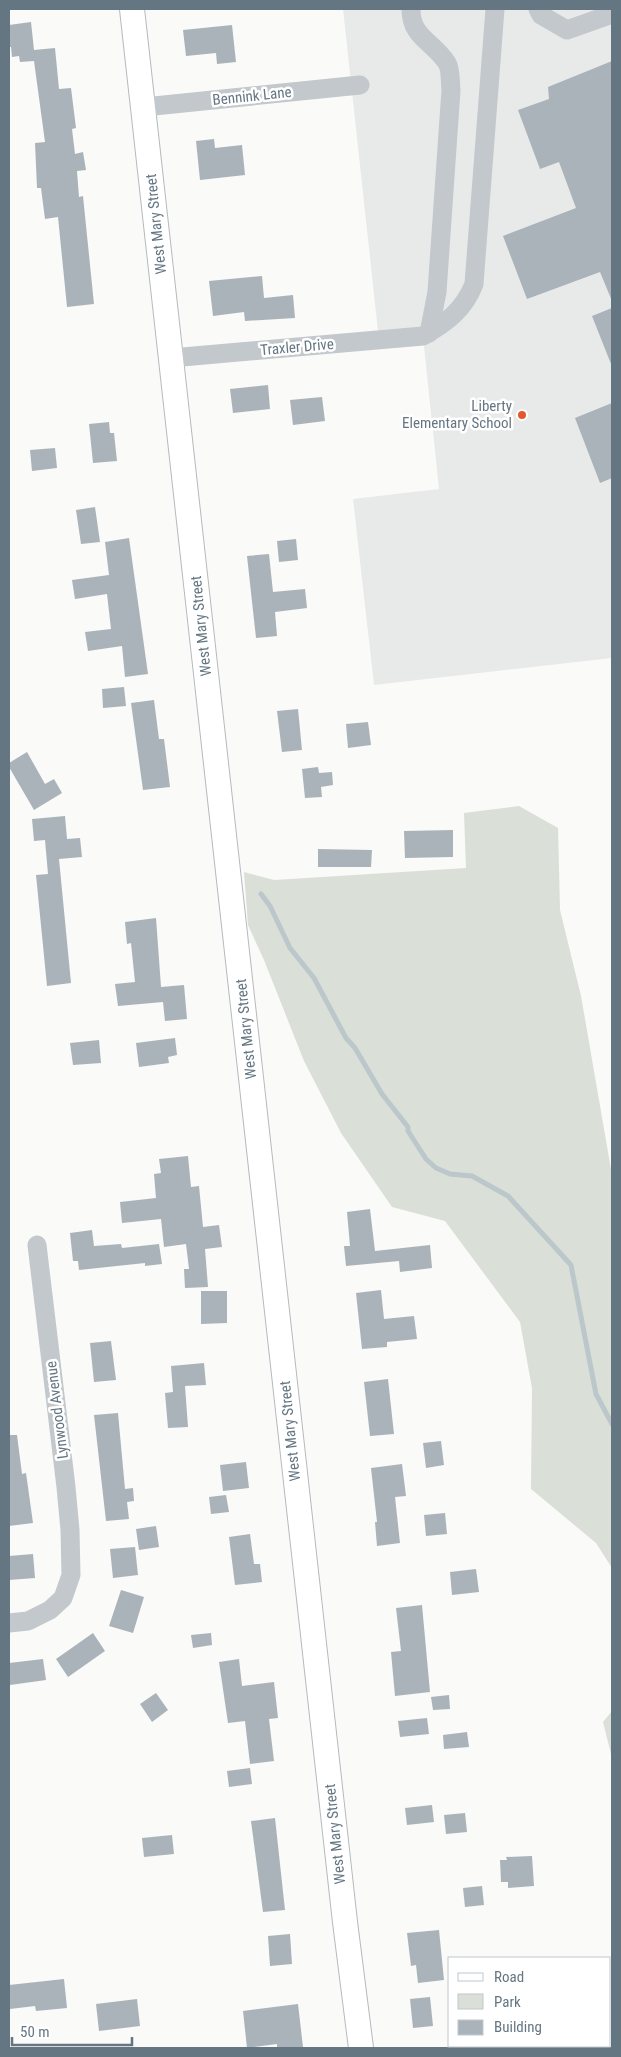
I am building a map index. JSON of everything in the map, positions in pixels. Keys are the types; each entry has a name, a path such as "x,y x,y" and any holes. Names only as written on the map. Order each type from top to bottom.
{"main road":[{"name":"West Mary Street","path":"132,9 345,1922 361,2048"}],"street":[{"path":"411,9 411,23 422,38 448,64 451,90 436,292 426,335"},
{"path":"426,335 453,316 469,297 474,284 495,9"},
{"path":"538,9 540,15 567,30 612,14"},
{"name":"Bennink Lane","path":"144,108 360,85"},
{"name":"Traxler Drive","path":"171,358 426,335"},
{"name":"Lynwood Avenue","path":"9,1623 28,1621 50,1610 63,1598 71,1575 66,1484 36,1245"}],"shaded area":[{"name":"Liberty Elementary School","path":"343,9 612,9 612,658 374,685 353,499 439,489 423,337 379,340"}],"green space":[{"path":"519,806 558,828 560,910 581,996 612,1175 612,1568 596,1543 531,1489 532,1388 520,1322 445,1221 392,1207 341,1133 304,1061 248,925 244,872 274,880 466,868 464,813"},
{"path":"612,1711 612,1758 603,1722"}],"building":[{"path":"31,22 34,50 55,48 59,89 71,88 76,128 72,129 75,154 83,152 86,170 77,171 79,197 83,196 94,304 67,307 58,217 45,219 41,188 37,188 35,143 45,142 34,61 20,62 19,56 12,57 11,47 9,47 9,25"},
{"path":"232,25 236,62 217,64 216,53 186,56 183,30"},
{"path":"612,61 612,301 600,272 527,299 503,236 576,208 559,162 540,169 518,110 549,99 548,87"},
{"path":"214,139 215,148 242,145 245,175 200,180 196,141"},
{"path":"262,276 264,298 293,295 295,318 245,321 244,312 213,316 209,281"},
{"path":"612,308 612,364 611,364 592,316"},
{"path":"268,385 270,409 233,413 230,389"},
{"path":"322,397 325,421 293,425 290,400"},
{"path":"612,403 612,478 600,483 575,418"},
{"path":"109,422 110,433 114,433 117,461 93,463 89,424"},
{"path":"55,448 57,468 32,471 30,450"},
{"path":"95,507 100,542 81,544 76,510"},
{"path":"129,538 148,674 125,677 122,646 88,651 85,632 111,629 107,594 75,599 72,580 109,575 105,542"},
{"path":"296,539 298,560 279,562 277,541"},
{"path":"269,554 273,592 305,589 307,608 275,612 277,636 256,638 247,556"},
{"path":"124,687 126,706 103,708 102,689"},
{"path":"154,700 159,739 164,739 170,787 143,790 131,703"},
{"path":"298,709 302,750 282,752 277,711"},
{"path":"368,722 371,745 348,748 346,724"},
{"path":"27,752 45,784 54,779 62,793 34,810 9,767 9,763"},
{"path":"318,767 319,773 332,772 333,785 321,787 322,797 305,798 302,769"},
{"path":"65,816 67,839 80,838 82,857 59,859 71,983 47,986 36,875 48,874 45,840 34,841 32,819"},
{"path":"453,830 453,857 405,858 404,831"},
{"path":"318,849 372,850 371,867 318,867"},
{"path":"156,918 161,987 184,985 187,1019 165,1021 163,1002 118,1006 115,984 135,982 131,943 127,944 125,922"},
{"path":"175,1038 177,1055 168,1057 169,1063 139,1067 136,1043"},
{"path":"99,1040 101,1063 73,1065 70,1043"},
{"path":"188,1156 191,1187 199,1186 203,1227 219,1225 222,1247 205,1249 208,1287 185,1288 184,1269 189,1269 186,1244 164,1247 161,1219 122,1223 120,1202 156,1198 154,1174 161,1173 159,1159"},
{"path":"370,1209 375,1251 430,1245 432,1268 400,1272 399,1261 346,1266 344,1246 350,1246 347,1212"},
{"path":"92,1230 94,1246 121,1244 122,1248 159,1244 162,1264 145,1266 145,1263 79,1270 78,1261 73,1261 70,1233"},
{"path":"381,1290 384,1319 414,1316 417,1339 387,1342 387,1347 362,1349 356,1293"},
{"path":"201,1291 227,1291 227,1323 201,1324"},
{"path":"111,1341 116,1380 94,1382 90,1343"},
{"path":"204,1363 206,1385 185,1386 188,1427 168,1428 165,1393 173,1392 171,1366"},
{"path":"388,1379 394,1434 370,1436 364,1382"},
{"path":"118,1413 125,1489 133,1488 134,1501 127,1502 129,1519 106,1521 94,1415"},
{"path":"9,1435 17,1435 22,1474 26,1473 33,1523 9,1526"},
{"path":"441,1441 444,1465 426,1468 423,1443"},
{"path":"246,1462 249,1488 223,1491 220,1465"},
{"path":"402,1464 406,1496 395,1497 400,1543 377,1546 375,1522 377,1522 371,1468"},
{"path":"226,1495 229,1512 211,1514 209,1497"},
{"path":"445,1513 447,1534 426,1536 424,1515"},
{"path":"156,1526 159,1547 139,1550 136,1529"},
{"path":"250,1534 254,1564 260,1564 262,1582 235,1585 229,1537"},
{"path":"135,1547 138,1575 113,1578 110,1549"},
{"path":"33,1554 35,1578 9,1580 9,1556"},
{"path":"476,1569 479,1592 452,1595 450,1572"},
{"path":"121,1590 144,1597 133,1633 109,1626"},
{"path":"422,1605 430,1692 395,1696 391,1652 401,1651 396,1608"},
{"path":"93,1633 105,1651 68,1677 56,1659"},
{"path":"211,1633 212,1645 193,1648 191,1635"},
{"path":"43,1659 46,1680 10,1685 9,1663"},
{"path":"239,1659 242,1686 274,1682 278,1718 269,1719 274,1761 250,1764 245,1721 228,1723 219,1662"},
{"path":"156,1693 168,1710 152,1722 140,1704"},
{"path":"449,1695 450,1709 433,1710 431,1697"},
{"path":"427,1718 429,1734 400,1737 398,1721"},
{"path":"467,1732 469,1747 444,1749 443,1735"},
{"path":"250,1768 252,1784 229,1787 227,1771"},
{"path":"432,1805 434,1822 407,1825 405,1808"},
{"path":"465,1813 467,1832 446,1834 444,1815"},
{"path":"275,1818 285,1910 263,1912 251,1821"},
{"path":"172,1835 174,1854 144,1857 142,1838"},
{"path":"532,1856 534,1886 508,1888 508,1882 501,1882 500,1860 507,1860 506,1857"},
{"path":"482,1886 484,1905 465,1907 463,1888"},
{"path":"439,1930 444,1980 418,1983 416,1965 411,1966 407,1933"},
{"path":"290,1934 292,1964 270,1966 268,1936"},
{"path":"64,1979 67,2008 36,2011 35,2006 10,2009 9,1985"},
{"path":"430,1997 433,2026 413,2028 410,1999"},
{"path":"137,1999 140,2026 99,2031 96,2004"},
{"path":"298,2004 303,2047 277,2048 277,2044 247,2048 243,2011"}],"waterway":[{"path":"261,894 270,906 290,948 314,978 346,1038 355,1048 382,1094 408,1127 408,1131 426,1159 436,1168 450,1174 472,1176 508,1196 571,1265 596,1394 612,1424"}],"place":[{"name":"Liberty Elementary School","path":"522,415"}]}
